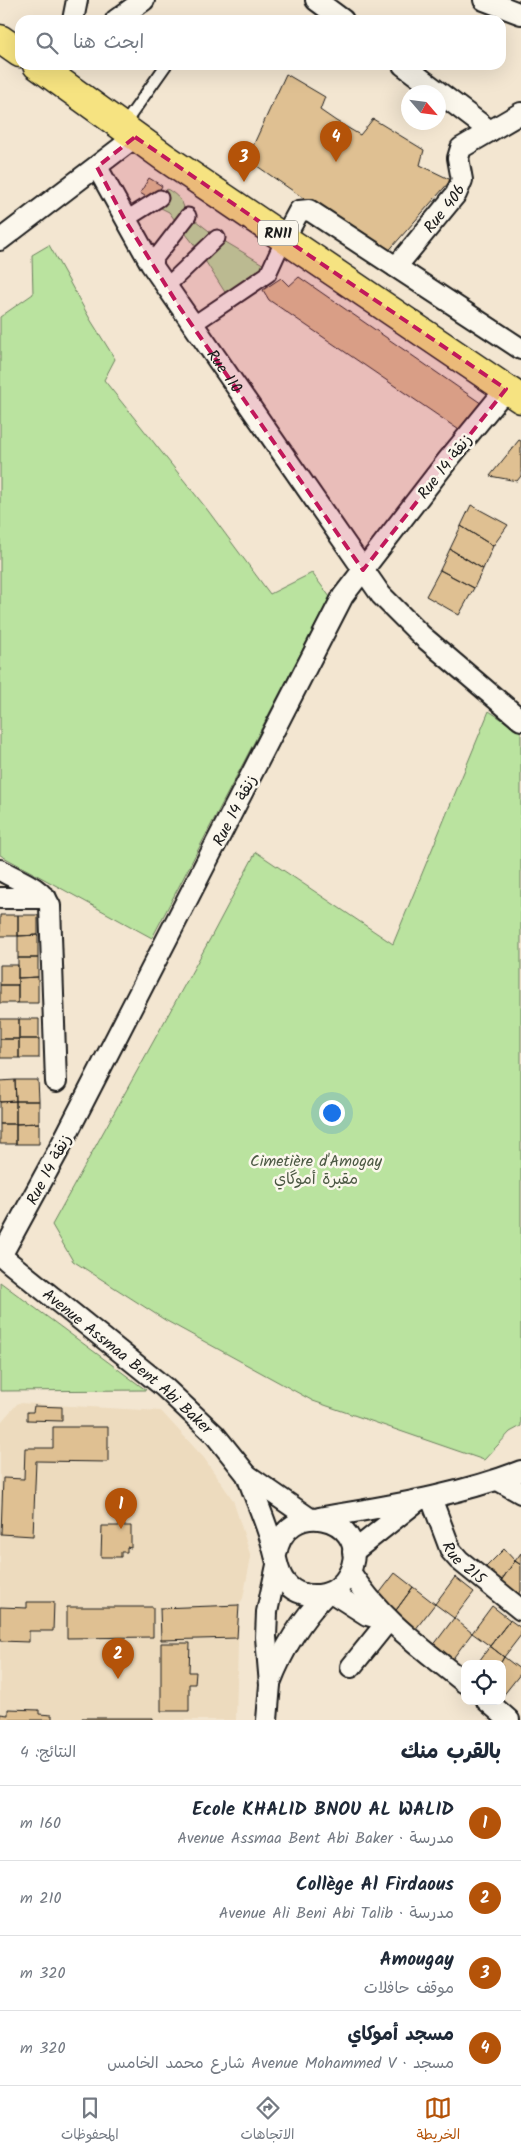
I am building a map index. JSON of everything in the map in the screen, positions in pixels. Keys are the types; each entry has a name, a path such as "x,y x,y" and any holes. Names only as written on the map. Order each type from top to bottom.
{"main road":[{"path":"0,39 15,50"},
{"name":"RN11","path":"51,70 129,132 513,394"}],"street":[{"path":"73,15 76,0"},
{"path":"123,15 144,0"},
{"path":"316,0 336,15"},
{"path":"484,0 521,14"},
{"path":"409,70 490,131"},
{"name":"Rue 406","path":"396,267 456,194 462,180 458,158 461,148 521,113"},
{"path":"0,240 97,167 129,132"},
{"name":"Rue 110","path":"97,167 125,220 166,287 194,324 381,595 421,635 521,720"},
{"path":"125,220 160,198"},
{"path":"194,324 268,274 298,211 309,210 521,349"},
{"path":"151,264 188,216"},
{"path":"166,287 216,238"},
{"name":"Rue 14 زنقة","path":"0,1256 70,1127 343,596 513,394"},
{"path":"0,870 37,889 46,898 50,906 56,1082"},
{"path":"0,898 46,898"},
{"name":"Avenue Assmaa Bent Abi Baker","path":"0,1256 164,1387 215,1435 247,1476 276,1560"},
{"path":"267,1720 270,1685 266,1653 267,1612 280,1538 286,1531 293,1525 314,1518 424,1500 498,1480 521,1471"},
{"name":"Avenue Assmaa Bent Abi Baker","path":"247,1476 314,1518"},
{"path":"498,1480 521,1493"},
{"path":"353,1552 424,1500"},
{"name":"Rue 215","path":"424,1500 455,1556 521,1610"},
{"path":"270,1685 277,1665 294,1633 311,1610 328,1593 342,1584 350,1572 353,1562 353,1552 346,1533 329,1520 314,1518"},
{"path":"276,1560 286,1584 295,1590 304,1594 328,1593 367,1615 388,1621"},
{"path":"350,1572 364,1594 377,1605 388,1621 461,1680"},
{"path":"351,1667 388,1621"},
{"path":"492,1705 509,1720"}],"lane":[{"path":"129,132 163,70"}],"highlighted area":[{"path":"135,137 506,389 363,570 180,308 125,220 97,167"}],"shaded area":[{"path":"18,1403 161,1411 204,1458 233,1500 251,1557 243,1598 239,1605 236,1720 0,1720 0,1423"}],"green space":[{"path":"167,189 183,205 185,213 177,223 169,212 157,206"},
{"path":"191,217 213,234 200,252 182,229"},
{"path":"219,238 266,266 228,297 204,259"},
{"path":"49,245 90,319 115,359 104,380 206,508 270,594 312,573 330,597 152,938 0,855 0,317 33,294 32,255"},
{"name":"Cimetière d'Amogay مقبرة أموگاي","path":"489,711 521,732 521,1426 510,1432 484,1460 313,1401 165,1320 73,1261 52,1225 256,852 393,944"},
{"path":"0,1282 146,1390 0,1391"}],"building":[{"path":"286,74 325,97 320,110 336,121 360,135 373,119 424,150 420,165 451,180 385,255 247,159"},
{"path":"149,178 162,186 153,201 140,193"},
{"path":"299,277 485,406 465,434 269,300 263,290 281,278 289,286"},
{"path":"519,440 521,441 521,476 517,481 490,476"},
{"path":"471,505 508,525 493,546 461,526"},
{"path":"461,526 493,546 483,569 450,549"},
{"path":"450,549 483,569 474,588 440,570"},
{"path":"440,570 474,588 459,615 426,596"},
{"path":"0,915 18,915 18,936 0,936"},
{"path":"18,915 38,915 38,935 18,936"},
{"path":"38,935 38,958 18,958 18,936"},
{"path":"18,958 38,958 38,977 18,978"},
{"path":"0,965 18,965 18,985 0,985"},
{"path":"38,977 38,1003 18,1003 18,978"},
{"path":"0,985 18,985 18,1003 0,1003"},
{"path":"0,1019 19,1019 19,1039 0,1039"},
{"path":"19,1019 39,1019 39,1039 19,1039"},
{"path":"0,1039 19,1039 19,1058 0,1058"},
{"path":"19,1039 39,1039 39,1058 19,1058"},
{"path":"15,1080 38,1080 39,1101 16,1101"},
{"path":"15,1080 16,1101 0,1102 0,1081"},
{"path":"16,1101 16,1124 0,1124 0,1102"},
{"path":"16,1101 39,1101 39,1123 16,1124"},
{"path":"39,1123 39,1144 16,1144 16,1124"},
{"path":"0,1124 16,1124 16,1144 0,1144"},
{"path":"34,1406 62,1407 62,1421 27,1420 27,1412 33,1412"},
{"path":"53,1427 108,1427 108,1462 36,1461 33,1536 1,1534 3,1478 24,1479 25,1448 53,1448"},
{"path":"102,1526 131,1526 131,1548 127,1547 127,1552 121,1552 121,1557 101,1557"},
{"path":"504,1549 515,1561 498,1585 481,1572"},
{"path":"521,1553 521,1565 515,1561"},
{"path":"515,1561 521,1565 521,1591 516,1598 498,1585"},
{"path":"395,1573 413,1587 394,1613 375,1599"},
{"path":"455,1577 474,1592 454,1618 435,1604"},
{"path":"413,1587 435,1604 415,1630 394,1613"},
{"path":"27,1602 54,1602 53,1631 29,1631 29,1642 0,1641 0,1607 27,1608"},
{"path":"239,1605 237,1638 161,1640 160,1608"},
{"path":"492,1606 510,1620 490,1646 472,1633"},
{"path":"67,1607 153,1607 153,1637 67,1638"},
{"path":"454,1618 472,1633 451,1661 433,1646"},
{"path":"510,1620 521,1628 521,1635 504,1657 490,1646"},
{"path":"161,1643 190,1643 189,1672 196,1672 195,1684 189,1684 189,1711 161,1711"},
{"path":"490,1646 504,1657 502,1660 480,1660"},
{"path":"504,1657 521,1670 521,1673 506,1692 506,1660 502,1660"},
{"path":"8,1709 39,1710 39,1714 52,1715 52,1720 0,1720 0,1714 8,1715"},
{"path":"82,1718 153,1718 153,1720 82,1720"}],"place":[{"name":"مسجد أموكاي","path":"336,162"},
{"name":"Amougay","path":"244,182"},
{"name":"Ecole KHALID BNOU AL WALID","path":"121,1529"},
{"name":"Collège Al Firdaous","path":"118,1679"}]}
